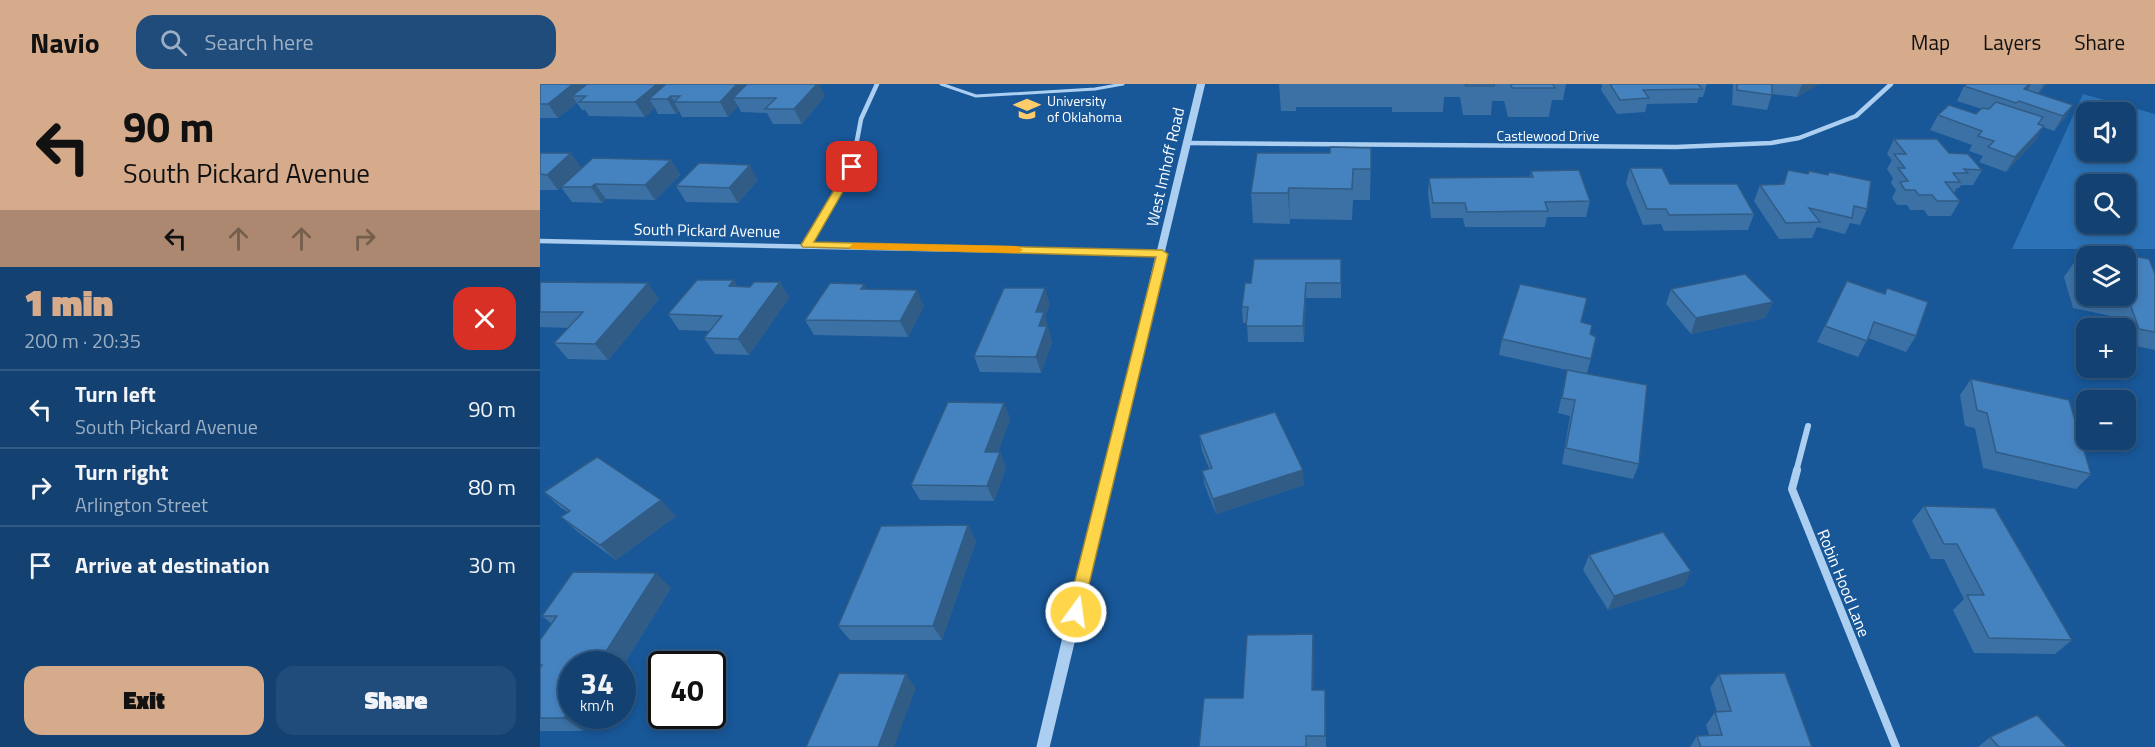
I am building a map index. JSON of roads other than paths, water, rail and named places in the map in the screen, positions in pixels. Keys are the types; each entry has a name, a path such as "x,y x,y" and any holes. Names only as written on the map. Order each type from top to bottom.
{"street":[{"path":"807,245 852,167 861,119 877,84"},
{"name":"West Imhoff Road","path":"1043,747 1201,84"},
{"name":"Castlewood Drive","path":"1187,143 1676,147 1761,144 1799,138 1839,124 1856,116 1891,84"},
{"name":"South Pickard Avenue","path":"540,241 1162,254"},
{"name":"Robin Hood Lane","path":"1808,426 1792,489 1896,747"}],"lane":[{"path":"941,84 976,96 1095,89 1123,84"}],"place":[{"name":"University of Oklahoma","path":"1027,109"}]}
